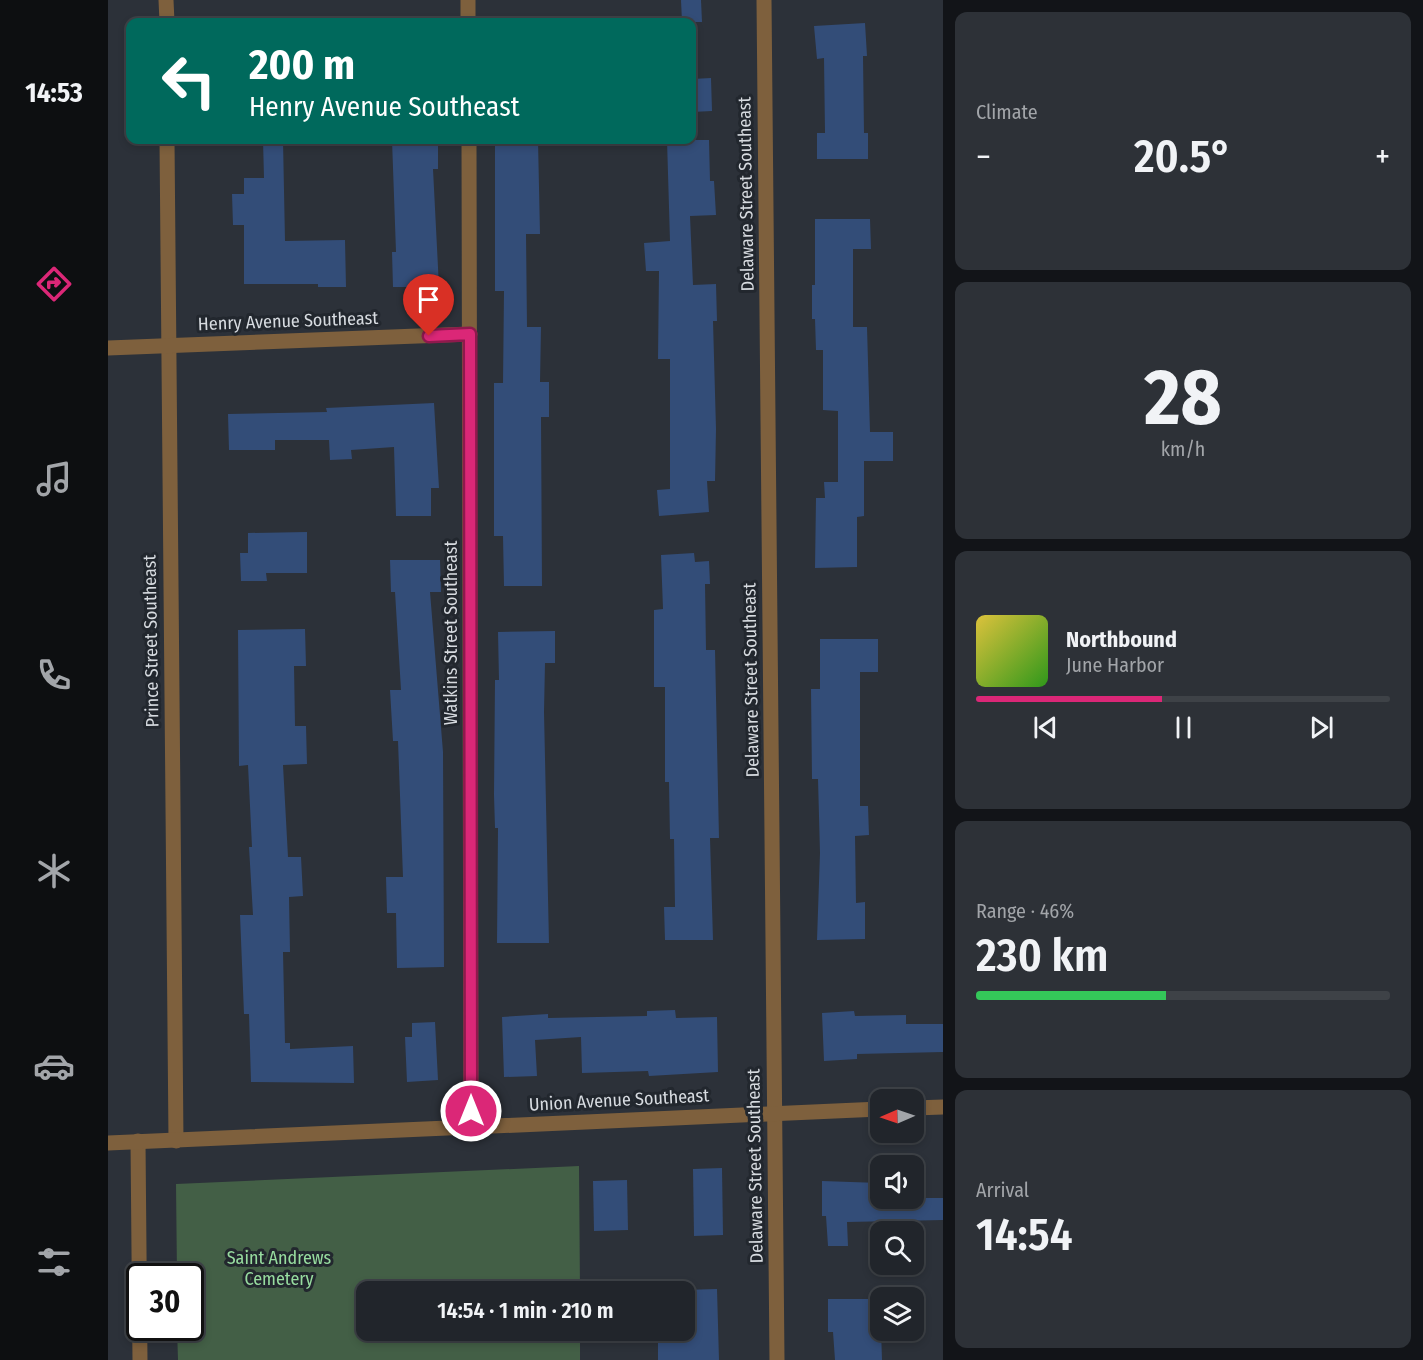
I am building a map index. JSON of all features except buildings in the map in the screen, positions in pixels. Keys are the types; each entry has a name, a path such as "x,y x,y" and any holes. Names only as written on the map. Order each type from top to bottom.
{"street":[{"path":"166,0 166,18"},
{"path":"468,0 468,18"},
{"name":"Delaware Street Southeast","path":"764,0 777,1360"},
{"name":"Prince Street Southeast","path":"167,144 167,345 176,1141"},
{"name":"Watkins Street Southeast","path":"469,144 471,1126"},
{"name":"Henry Avenue Southeast","path":"108,348 470,334"},
{"path":"924,1108 943,1107"},
{"name":"Union Avenue Southeast","path":"108,1143 870,1109"},
{"path":"138,1142 140,1360"}],"green space":[{"name":"Saint Andrews Cemetery","path":"579,1166 580,1281 356,1281 356,1341 580,1341 580,1360 178,1360 177,1341 204,1341 204,1263 177,1263 176,1184"}],"route":[{"path":"429,336 470,334 471,1111"}]}
